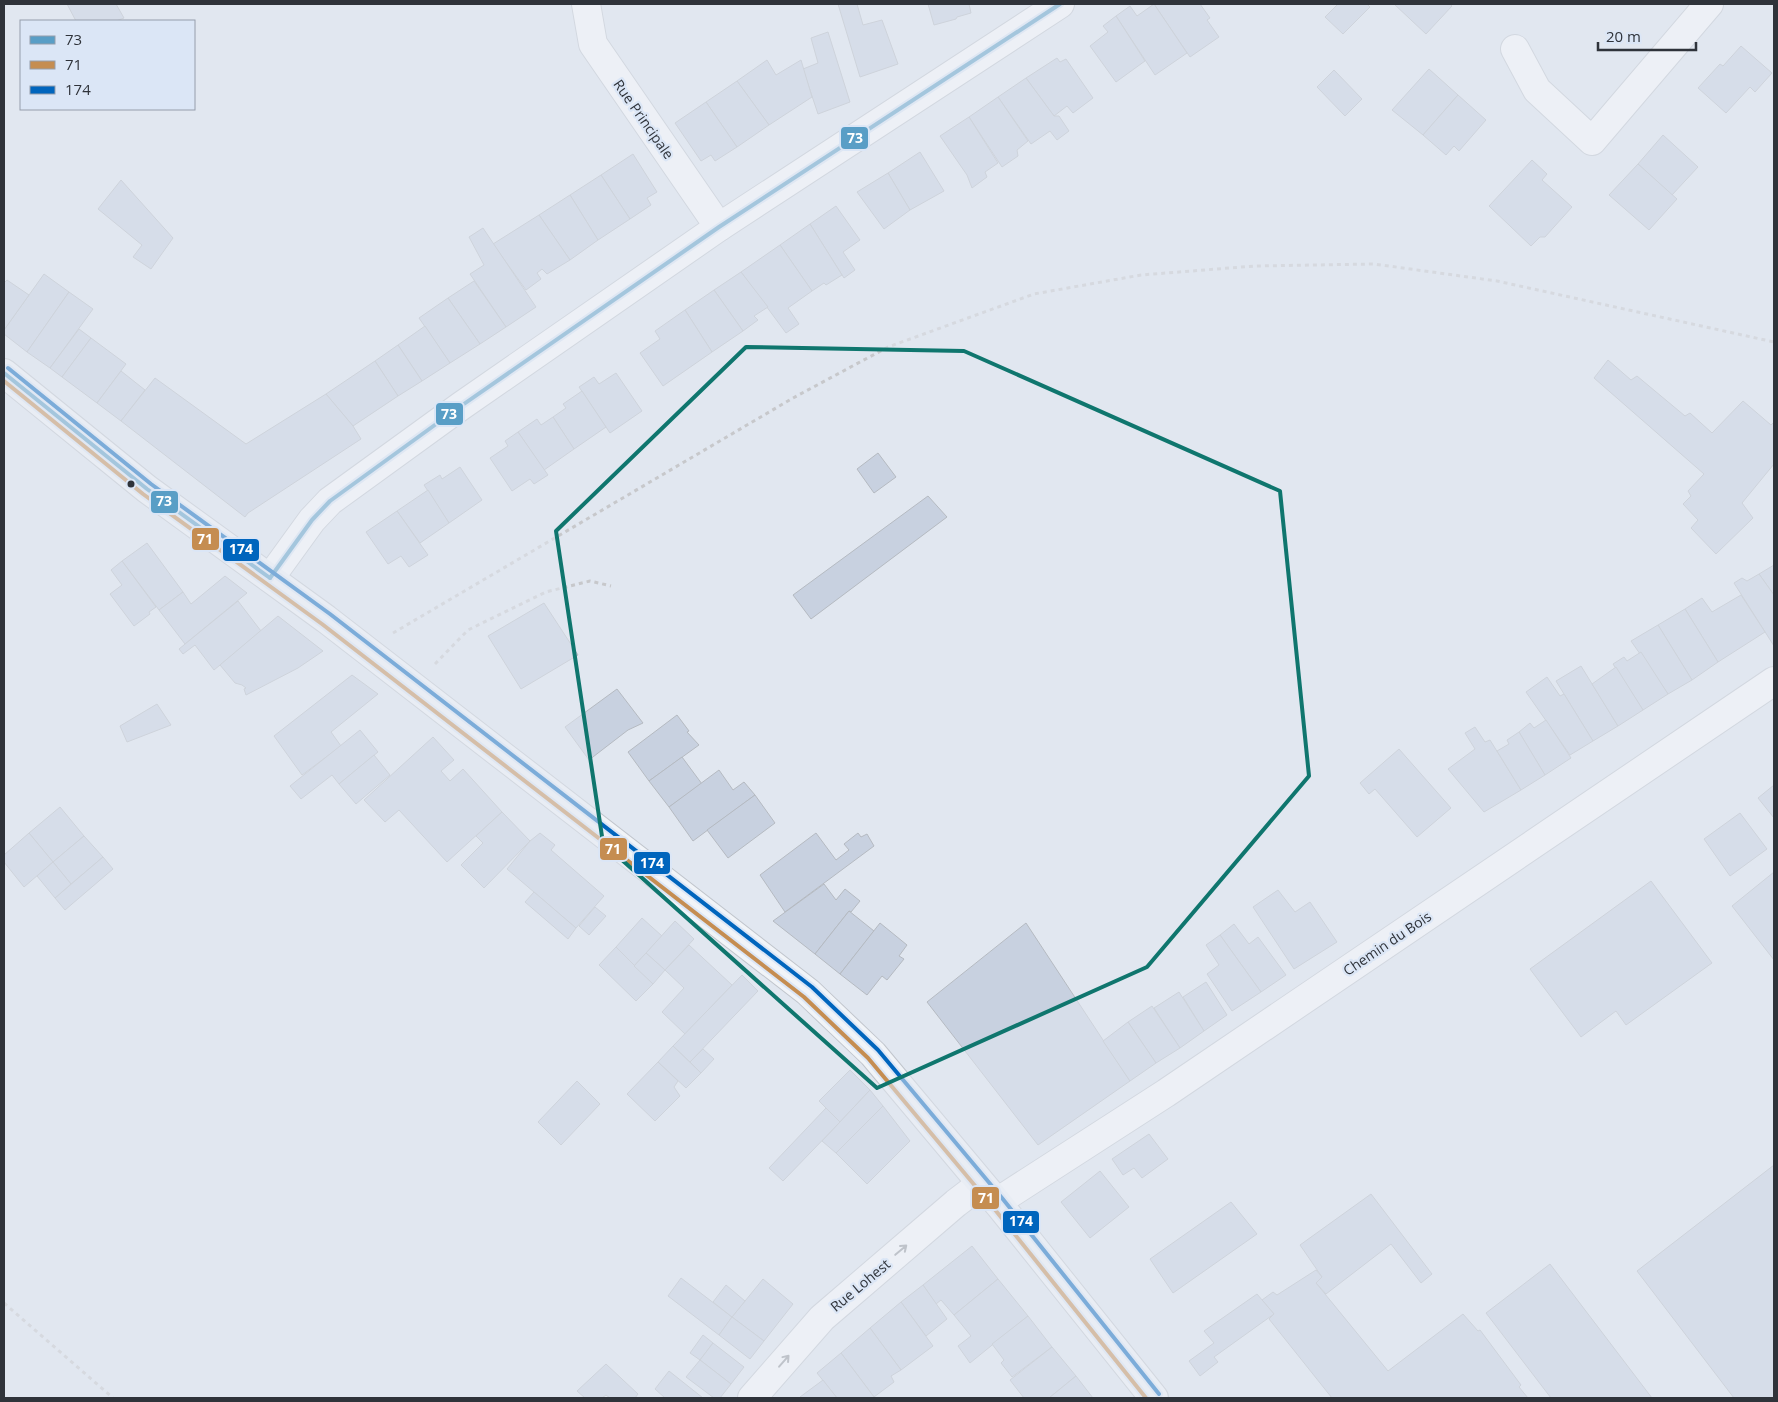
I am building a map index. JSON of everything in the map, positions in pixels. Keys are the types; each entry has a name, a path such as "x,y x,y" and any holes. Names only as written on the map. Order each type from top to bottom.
{"main road":[{"path":"4,373 147,489 365,649 808,992 873,1054 989,1193 1154,1398"}],"street":[{"name":"Rue Principale","path":"586,4 593,44 719,227"},
{"path":"270,578 312,520 330,501 461,406 719,227 1060,4"},
{"path":"1515,50 1537,90 1592,141 1709,4"},
{"name":"Chemin du Bois","path":"989,1193 1166,1093 1774,680"},
{"name":"Rue Lohest","path":"752,1398 822,1318 956,1203 989,1193"}],"path":[{"path":"365,649 802,393 888,347 1034,294 1142,275 1255,266 1374,264 1497,281 1774,342"},
{"path":"413,686 468,630 546,592 590,581 611,586"},
{"path":"4,1303 113,1398"}],"highlighted area":[{"path":"746,347 964,351 1280,491 1309,776 1147,967 877,1088 603,843 556,531"}],"building":[{"path":"67,4 116,4 124,18 119,20 75,20"},
{"path":"838,4 857,4 863,25 882,20 898,64 860,77"},
{"path":"928,4 969,4 971,13 934,25"},
{"path":"1154,4 1200,4 1210,18 1207,20 1219,37 1190,57"},
{"path":"1154,4 1187,53 1155,75 1116,16 1130,6 1137,16"},
{"path":"1338,4 1367,4 1370,7 1343,34 1325,17"},
{"path":"1394,4 1450,4 1452,6 1426,34"},
{"path":"1116,16 1145,61 1116,82 1090,46 1108,32 1103,26"},
{"path":"828,32 850,102 818,114 803,69 818,63 811,38"},
{"path":"1741,46 1772,73 1755,92 1750,87 1726,113 1698,88 1720,64 1723,66"},
{"path":"1057,58 1060,62 1066,59 1093,98 1073,113 1067,106 1054,116 1026,78"},
{"path":"767,60 776,75 801,60 812,97 769,125 737,81"},
{"path":"1429,69 1458,95 1423,135 1392,110"},
{"path":"1334,70 1362,99 1345,116 1317,87"},
{"path":"1026,78 1054,116 1059,116 1069,131 1057,140 1050,131 1031,144 998,97"},
{"path":"737,81 769,125 737,147 706,102"},
{"path":"1458,95 1486,120 1459,151 1454,146 1446,155 1423,135"},
{"path":"998,97 1028,141 1017,150 1018,156 1002,167 969,117"},
{"path":"706,102 737,147 715,161 711,155 701,161 675,123"},
{"path":"969,117 998,163 985,172 987,177 972,188 967,175 940,136"},
{"path":"1663,135 1698,167 1672,195 1638,164"},
{"path":"920,152 944,191 910,210 888,173"},
{"path":"633,154 657,192 647,198 651,205 630,219 601,175"},
{"path":"1532,160 1547,174 1542,180 1572,207 1545,237 1540,237 1531,246 1489,206"},
{"path":"1638,164 1677,199 1649,230 1609,195"},
{"path":"888,173 910,210 884,229 857,192"},
{"path":"601,175 630,219 598,240 570,195"},
{"path":"121,180 173,238 151,269 133,257 142,245 98,209"},
{"path":"570,195 598,240 570,260 539,215"},
{"path":"836,206 860,240 843,252 855,270 844,278 810,224"},
{"path":"539,215 570,260 547,274 542,269 537,273 541,279 526,290 493,244"},
{"path":"810,224 842,275 812,291 780,245"},
{"path":"483,228 536,307 506,327 470,274 484,265 469,237"},
{"path":"780,245 812,291 788,308 799,324 786,333 741,272"},
{"path":"741,272 768,307 754,316 758,320 743,331 714,290"},
{"path":"44,274 69,292 27,352 4,334 4,330"},
{"path":"7,280 29,295 4,330 4,283"},
{"path":"474,281 506,327 480,344 448,298"},
{"path":"714,290 743,331 712,352 685,310"},
{"path":"69,292 93,309 50,368 27,352"},
{"path":"448,298 480,344 450,363 419,318"},
{"path":"685,310 712,352 663,386 640,353 660,339 655,331"},
{"path":"425,326 450,363 422,381 398,345"},
{"path":"79,329 91,338 62,377 50,368"},
{"path":"91,338 126,364 97,403 62,377"},
{"path":"398,345 422,381 398,396 375,361"},
{"path":"1608,360 1631,380 1637,376 1685,416 1690,413 1712,433 1743,401 1771,425 1774,422 1774,464 1742,503 1753,518 1716,554 1691,528 1698,520 1683,504 1691,496 1688,491 1704,474 1594,378"},
{"path":"375,361 398,396 353,426 326,394"},
{"path":"121,371 145,390 121,421 97,403"},
{"path":"616,373 642,411 610,433 579,387 594,377 599,384"},
{"path":"155,378 246,444 326,394 353,426 361,439 248,513 245,517 121,421"},
{"path":"582,391 606,427 574,449 553,417 566,408 563,404"},
{"path":"553,417 574,449 544,470 518,432 537,419 541,425"},
{"path":"518,432 548,475 534,484 530,479 512,491 490,458 508,446 505,441"},
{"path":"878,453 896,477 874,493 857,469"},
{"path":"460,467 482,500 449,523 424,485 440,475 442,479"},
{"path":"428,490 449,523 420,543 397,511"},
{"path":"928,496 947,517 811,619 793,595"},
{"path":"397,511 428,555 409,567 401,556 388,564 366,532"},
{"path":"147,543 183,592 159,610 122,561"},
{"path":"122,561 156,607 134,626 110,594 122,585 111,570"},
{"path":"1774,565 1774,595 1759,574"},
{"path":"1759,574 1774,595 1774,646 1734,583 1742,578 1747,581"},
{"path":"225,576 247,593 185,644 159,610 183,592 191,604"},
{"path":"1741,595 1765,632 1718,662 1685,609 1702,598 1712,612"},
{"path":"238,601 261,631 214,670 195,645 183,654 179,649"},
{"path":"544,603 578,655 521,689 488,636"},
{"path":"1685,609 1718,662 1692,680 1658,625"},
{"path":"278,616 323,651 298,668 246,695 244,689 246,688 235,683 220,665"},
{"path":"1658,625 1692,680 1668,694 1631,641"},
{"path":"1641,652 1668,694 1643,710 1613,664 1624,657 1627,661"},
{"path":"1581,666 1618,726 1593,741 1556,681"},
{"path":"1616,667 1643,710 1618,726 1592,684"},
{"path":"352,675 378,694 331,732 341,746 302,775 274,736"},
{"path":"1547,677 1560,696 1564,694 1593,741 1570,755 1526,692"},
{"path":"617,689 643,723 628,730 589,760 565,727"},
{"path":"157,704 171,725 127,742 120,726"},
{"path":"677,715 689,731 687,732 699,745 649,781 628,752"},
{"path":"1546,720 1571,758 1545,775 1519,732 1530,723 1534,728"},
{"path":"1475,727 1485,742 1490,740 1521,790 1484,812 1448,769 1475,749 1465,733"},
{"path":"360,730 378,752 339,784 332,775 301,799 290,786"},
{"path":"1519,732 1545,775 1521,790 1497,751 1509,744 1507,740"},
{"path":"433,737 454,760 441,771 450,781 463,769 502,812 447,862 399,810 385,822 364,800"},
{"path":"1399,749 1451,808 1417,837 1375,789 1369,794 1360,783"},
{"path":"374,755 390,775 356,804 339,784"},
{"path":"682,757 702,784 669,807 649,781"},
{"path":"719,770 733,790 744,782 755,795 693,841 669,807"},
{"path":"1774,785 1774,818 1758,798"},
{"path":"755,795 775,823 728,858 707,830"},
{"path":"60,807 84,836 53,862 29,833"},
{"path":"502,812 530,841 484,888 461,865 483,843 476,836"},
{"path":"1740,813 1767,849 1730,876 1704,839"},
{"path":"29,833 53,862 24,887 4,862 4,855"},
{"path":"540,833 555,845 551,850 604,896 576,928 507,869 530,841"},
{"path":"816,833 836,860 849,850 844,844 858,833 861,837 867,834 874,846 785,912 760,875"},
{"path":"84,836 103,857 71,884 53,862"},
{"path":"103,857 113,869 65,910 55,898"},
{"path":"53,862 71,884 55,898 37,876"},
{"path":"1774,872 1774,960 1732,906"},
{"path":"1651,881 1712,963 1626,1025 1616,1011 1581,1037 1530,969"},
{"path":"824,884 836,900 845,889 860,901 851,912 849,911 815,954 773,921"},
{"path":"1278,890 1295,912 1310,902 1337,942 1294,969 1253,907"},
{"path":"534,892 576,928 568,939 525,902"},
{"path":"595,907 606,916 589,935 579,926"},
{"path":"849,911 874,931 840,974 815,954"},
{"path":"642,918 662,936 634,966 616,947"},
{"path":"675,921 694,939 665,970 646,953"},
{"path":"880,923 907,945 899,956 904,959 887,980 882,976 867,995 840,974"},
{"path":"1026,923 1130,1081 1038,1145 927,1002"},
{"path":"1234,924 1249,944 1258,937 1286,975 1261,992 1220,935"},
{"path":"1220,935 1261,992 1232,1011 1207,974 1219,965 1206,945"},
{"path":"689,945 732,985 685,1034 662,1012 684,988 665,970"},
{"path":"616,947 653,984 636,1001 599,965"},
{"path":"646,953 665,970 653,984 634,966"},
{"path":"742,975 758,991 690,1062 673,1046"},
{"path":"1206,982 1227,1015 1204,1031 1183,997"},
{"path":"1179,992 1204,1031 1180,1048 1154,1008"},
{"path":"1152,1006 1180,1048 1156,1063 1128,1022"},
{"path":"1128,1022 1156,1063 1130,1081 1103,1041"},
{"path":"673,1046 701,1073 686,1088 658,1062"},
{"path":"703,1049 714,1059 701,1073 690,1062"},
{"path":"658,1062 678,1081 674,1087 680,1096 655,1121 627,1094"},
{"path":"850,1070 870,1090 840,1122 819,1101"},
{"path":"577,1081 600,1104 561,1145 538,1122"},
{"path":"870,1090 883,1106 836,1153 822,1141"},
{"path":"883,1106 910,1141 867,1184 836,1153"},
{"path":"826,1108 840,1122 783,1181 769,1168"},
{"path":"1149,1134 1168,1159 1142,1178 1134,1168 1123,1175 1112,1159"},
{"path":"1774,1165 1774,1398 1734,1398 1637,1271"},
{"path":"1100,1171 1129,1207 1090,1238 1061,1202"},
{"path":"1371,1194 1432,1274 1421,1283 1391,1244 1326,1294 1316,1283 1322,1277 1300,1245"},
{"path":"1231,1202 1257,1234 1173,1293 1150,1259"},
{"path":"972,1246 998,1279 954,1315 941,1300 936,1304 923,1285"},
{"path":"1550,1264 1652,1398 1551,1398 1486,1313"},
{"path":"1316,1270 1322,1277 1316,1283 1388,1371 1463,1314 1478,1331 1480,1330 1521,1385 1519,1387 1528,1398 1332,1398 1269,1319 1274,1314 1262,1300 1273,1292 1277,1295"},
{"path":"681,1278 732,1317 719,1335 668,1296"},
{"path":"763,1279 793,1304 764,1341 732,1317"},
{"path":"998,1279 1028,1316 970,1363 958,1346 971,1336 954,1315"},
{"path":"726,1285 745,1301 732,1317 713,1302"},
{"path":"923,1285 947,1319 926,1336 901,1302"},
{"path":"1257,1294 1274,1314 1214,1357 1218,1362 1200,1376 1189,1361 1214,1343 1204,1331"},
{"path":"901,1302 933,1346 901,1370 870,1328"},
{"path":"1028,1316 1052,1347 1012,1377 1001,1363 1004,1360 992,1344"},
{"path":"732,1317 764,1341 750,1359 719,1335"},
{"path":"870,1328 901,1370 891,1376 894,1382 874,1397 841,1353"},
{"path":"703,1335 713,1343 700,1360 690,1353"},
{"path":"713,1343 744,1367 731,1384 700,1360"},
{"path":"1052,1347 1076,1376 1049,1398 1024,1398 1010,1380"},
{"path":"841,1353 875,1398 837,1398 817,1373"},
{"path":"700,1360 731,1384 720,1398 714,1398 686,1377"},
{"path":"606,1364 638,1394 635,1398 610,1398 606,1395 602,1398 585,1398 577,1391"},
{"path":"669,1371 703,1398 665,1398 655,1389"},
{"path":"1076,1376 1093,1398 1049,1398"},
{"path":"823,1380 837,1398 800,1397"}],"transit line":[{"name":"73","path":"270,578 312,520 330,501 461,406 719,227 1060,4"},
{"name":"174","path":"8,368 151,484 330,614 812,987 878,1050 1002,1198 1159,1394"},
{"name":"73","path":"4,373 147,489 270,578"},
{"name":"71","path":"4,381 143,494 322,624 804,997 868,1058 992,1206 1146,1398"}]}
